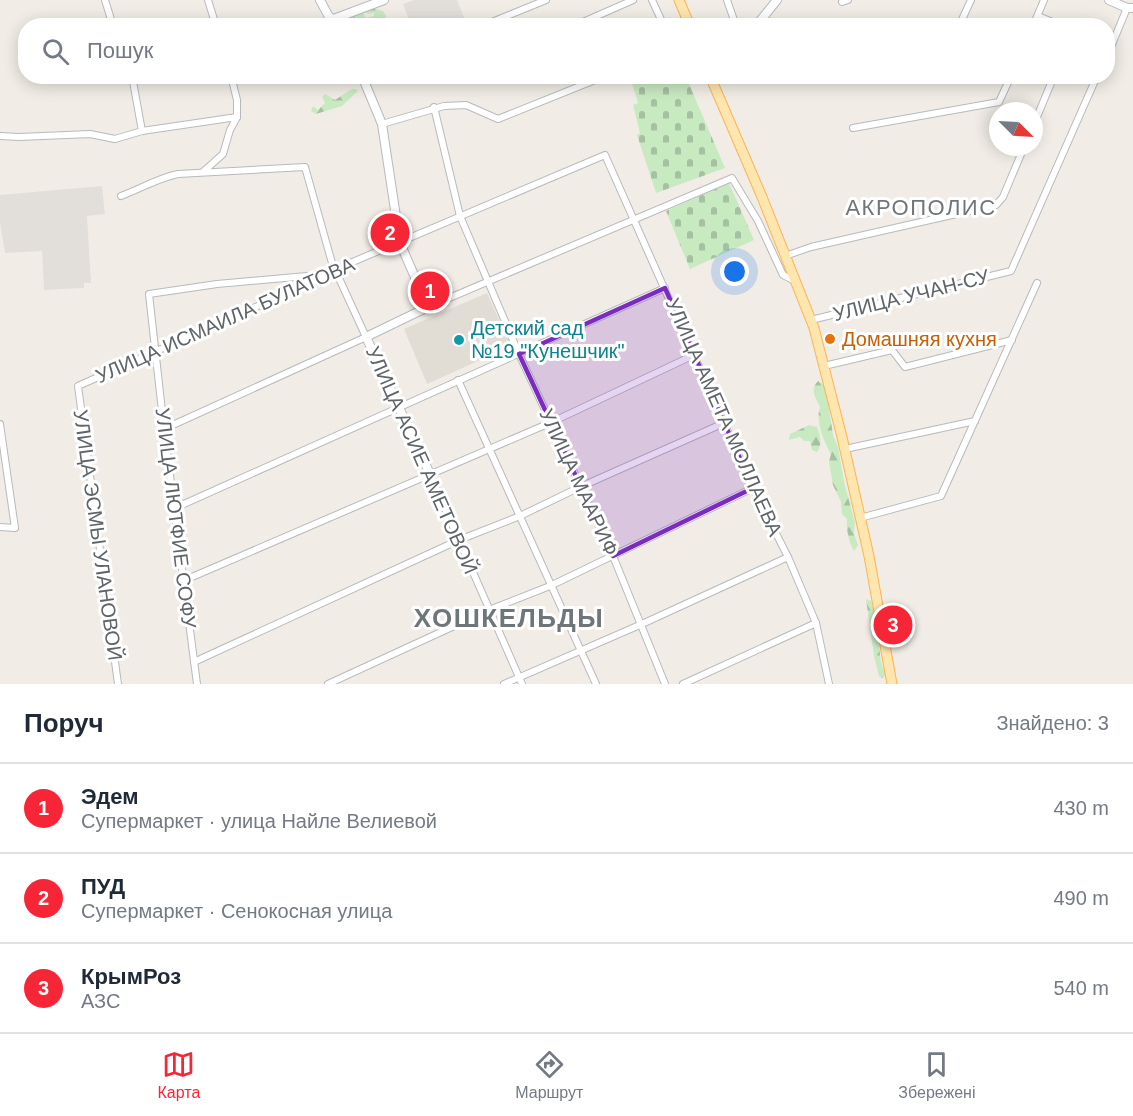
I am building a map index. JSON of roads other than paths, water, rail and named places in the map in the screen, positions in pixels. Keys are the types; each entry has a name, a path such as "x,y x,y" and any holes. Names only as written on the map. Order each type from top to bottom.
{"main road":[{"path":"679,0 686,18"},
{"path":"713,84 811,320 860,518 892,684"}],"street":[{"path":"105,0 111,18"},
{"path":"208,0 214,18"},
{"path":"320,0 331,18"},
{"path":"343,18 384,0"},
{"path":"502,18 546,0"},
{"path":"592,18 633,0"},
{"path":"652,0 660,18"},
{"path":"727,0 733,18"},
{"path":"762,18 777,0"},
{"path":"962,18 971,0"},
{"path":"1043,18 1038,16 1044,0"},
{"path":"1109,0 1130,8 1115,35"},
{"path":"133,84 142,131"},
{"path":"121,196 151,185 167,176 204,171 223,154 230,130 237,117 237,100 233,84"},
{"path":"365,84 382,124 400,243 428,307"},
{"path":"382,124 435,107 466,105 498,119 585,84"},
{"path":"853,128 999,102 1007,84"},
{"path":"1043,102 1051,84"},
{"name":"УЛИЦА УЧАН-СУ","path":"811,320 1011,270 1093,84"},
{"name":"УЛИЦА МААРИФ","path":"435,107 460,216 519,354 613,556 665,684"},
{"path":"0,136 90,134 115,139 142,131 237,117"},
{"name":"УЛИЦА ИСМАИЛА БУЛАТОВА","path":"78,386 321,278 336,269 605,155"},
{"name":"УЛИЦА АМЕТА МОЛЛАЕВА","path":"605,155 753,488 788,556 816,623 829,684"},
{"path":"785,256 811,247 996,204 1003,197 1020,156"},
{"name":"УЛИЦА АСИЕ АМЕТОВОЙ","path":"204,171 227,172 305,167 332,263 430,474 520,681"},
{"path":"164,429 428,307 732,178 758,221 783,275 795,281"},
{"name":"УЛИЦА ЛЮТФИЕ СОФУ","path":"197,684 154,351 149,294 217,284 307,276 321,278"},
{"path":"860,518 941,496 1038,283"},
{"path":"175,507 665,288"},
{"path":"824,366 892,350 905,367 1012,340"},
{"path":"185,580 552,423 694,355"},
{"path":"458,380 596,684"},
{"name":"УЛИЦА ЭСМЫ УЛАНОВОЙ","path":"78,386 118,684"},
{"path":"844,449 975,420"},
{"path":"194,662 459,540 520,516 724,423"},
{"path":"0,424 15,528 0,527"},
{"path":"328,684 489,610 550,586 753,488"},
{"path":"504,684 520,681 788,556"},
{"path":"683,684 816,623"},
{"path":"112,684 118,684"}],"place":[{"name":"ПУД","path":"390,233"},
{"name":"Эдем","path":"430,291"},
{"name":"Домашняя кухня","path":"830,339"},
{"name":"Детский сад №19 \"Кунешчик\"","path":"459,340"},
{"name":"КрымРоз","path":"893,625"}],"district":[{"name":"АКРОПОЛИС","path":"921,207"},
{"name":"ХОШКЕЛЬДЫ","path":"509,618"}]}
